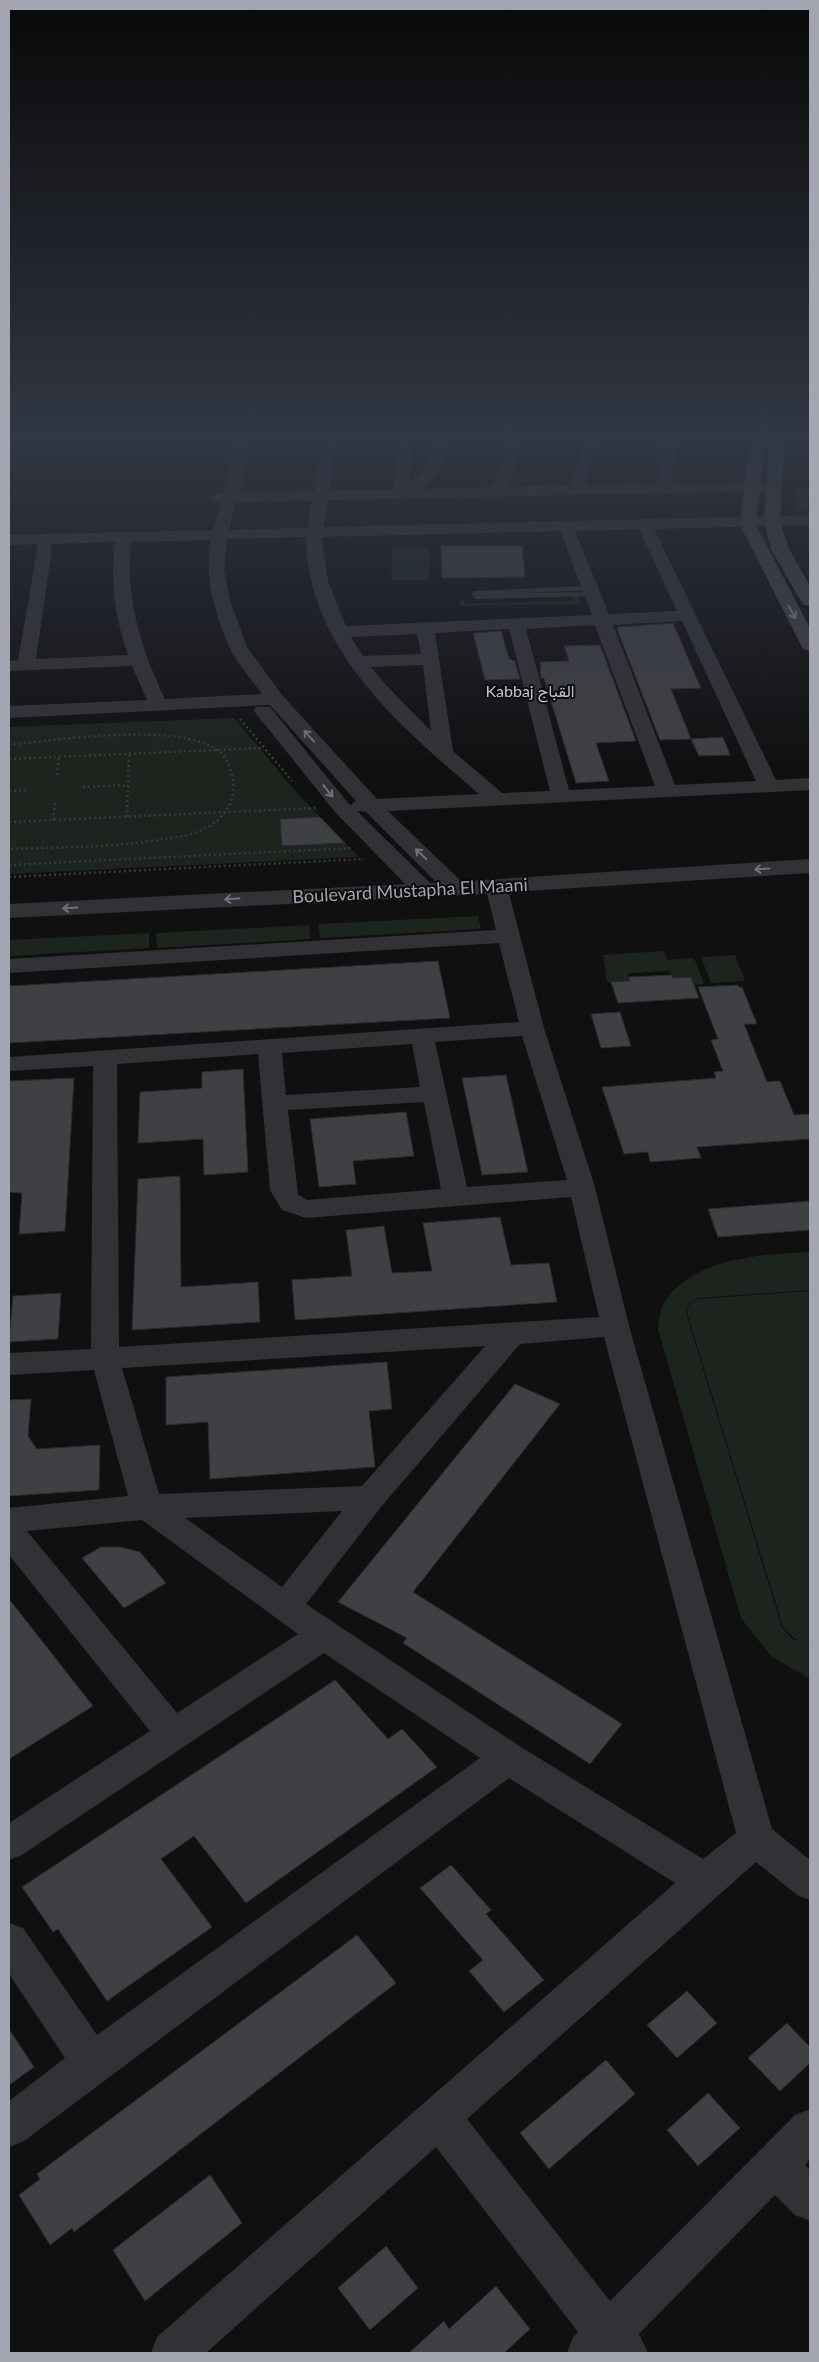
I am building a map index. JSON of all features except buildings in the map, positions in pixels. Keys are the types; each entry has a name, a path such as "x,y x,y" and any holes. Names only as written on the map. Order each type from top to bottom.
{"main road":[{"path":"759,545 810,645"},
{"path":"779,545 810,601"}],"street":[{"path":"9,548 67,545"},
{"path":"123,545 121,580 125,620 137,660 158,706"},
{"path":"210,545 202,570 206,600 224,650 255,700 333,811 424,890"},
{"path":"213,545 221,600 238,648 275,699 371,805 456,888"},
{"path":"316,545 322,591 339,632 358,662 395,705 443,752 497,799"},
{"path":"574,545 667,791"},
{"path":"655,545 769,786"},
{"path":"44,547 17,666 137,660"},
{"path":"339,632 687,616"},
{"path":"516,624 561,796"},
{"path":"425,628 431,658 443,752"},
{"path":"358,662 431,658"},
{"path":"9,712 275,699"},
{"path":"333,811 371,805 810,784"},
{"name":"Boulevard Mustapha El Maani","path":"710,881 810,866"},
{"name":"Boulevard Mustapha El Maani","path":"9,927 498,893 710,881 810,884"},
{"name":"Boulevard Mustapha El Maani","path":"9,911 456,888 498,893"},
{"path":"498,893 532,1028 582,1187 615,1326 756,1839 810,1883"},
{"path":"9,966 509,936"},
{"path":"9,1064 532,1028"},
{"path":"422,1036 456,1196"},
{"path":"269,1045 283,1190 285,1197 296,1207 306,1209 582,1187"},
{"path":"105,1057 105,1358 147,1506 324,1634 508,1758 705,1881"},
{"path":"275,1103 434,1094"},
{"path":"9,1364 512,1334 615,1326"},
{"path":"286,1606 370,1498 512,1334"},
{"path":"9,1520 147,1506 370,1498"},
{"path":"9,1532 173,1734"},
{"path":"9,1843 324,1634"},
{"path":"9,2126 92,2062 508,1758"},
{"path":"174,2353 705,1881 756,1839"},
{"path":"9,1941 92,2062"},
{"path":"439,2117 608,2347 775,2165 810,2130"},
{"path":"775,2165 810,2200"}],"lane":[{"path":"591,591 478,597 476,593 591,591"}],"path":[{"path":"238,716 295,784"},
{"path":"9,745 103,736 162,735 201,741 218,750 232,768 234,794 227,812 199,832 157,841 9,849"},
{"path":"9,759 264,748"},
{"path":"127,817 130,754"},
{"path":"57,775 59,757"},
{"path":"83,787 128,785"},
{"path":"9,791 29,790"},
{"path":"53,820 55,802"},
{"path":"312,802 317,808"},
{"path":"9,822 317,808 333,811"},
{"path":"9,865 356,847 349,841"},
{"path":"9,877 367,859 361,853"}],"shaded area":[{"path":"392,547 429,547 430,580 391,580"},
{"path":"572,596 578,596 581,604 460,606 459,600 464,600 466,603 574,601"},
{"path":"234,718 297,793 359,857 9,874 9,727"},
{"path":"478,916 481,929 320,938 318,924"},
{"path":"309,925 311,939 157,948 156,933"},
{"path":"149,933 149,948 9,956 9,940"},
{"path":"664,951 667,960 694,958 704,984 694,985 691,977 673,978 670,971 628,973 630,981 607,982 603,955"},
{"path":"735,955 745,981 711,983 701,957"},
{"path":"810,1252 810,1290 698,1298 688,1304 686,1313 782,1628 792,1639 810,1644 810,1679 771,1656 741,1618 658,1329 664,1303 676,1288 692,1276 730,1261 772,1254"},
{"path":"810,1291 810,1643 806,1643 792,1636 783,1627 687,1313 689,1304 698,1299"}],"district":[{"name":"Kabbaj القباج","path":"530,690"}]}
